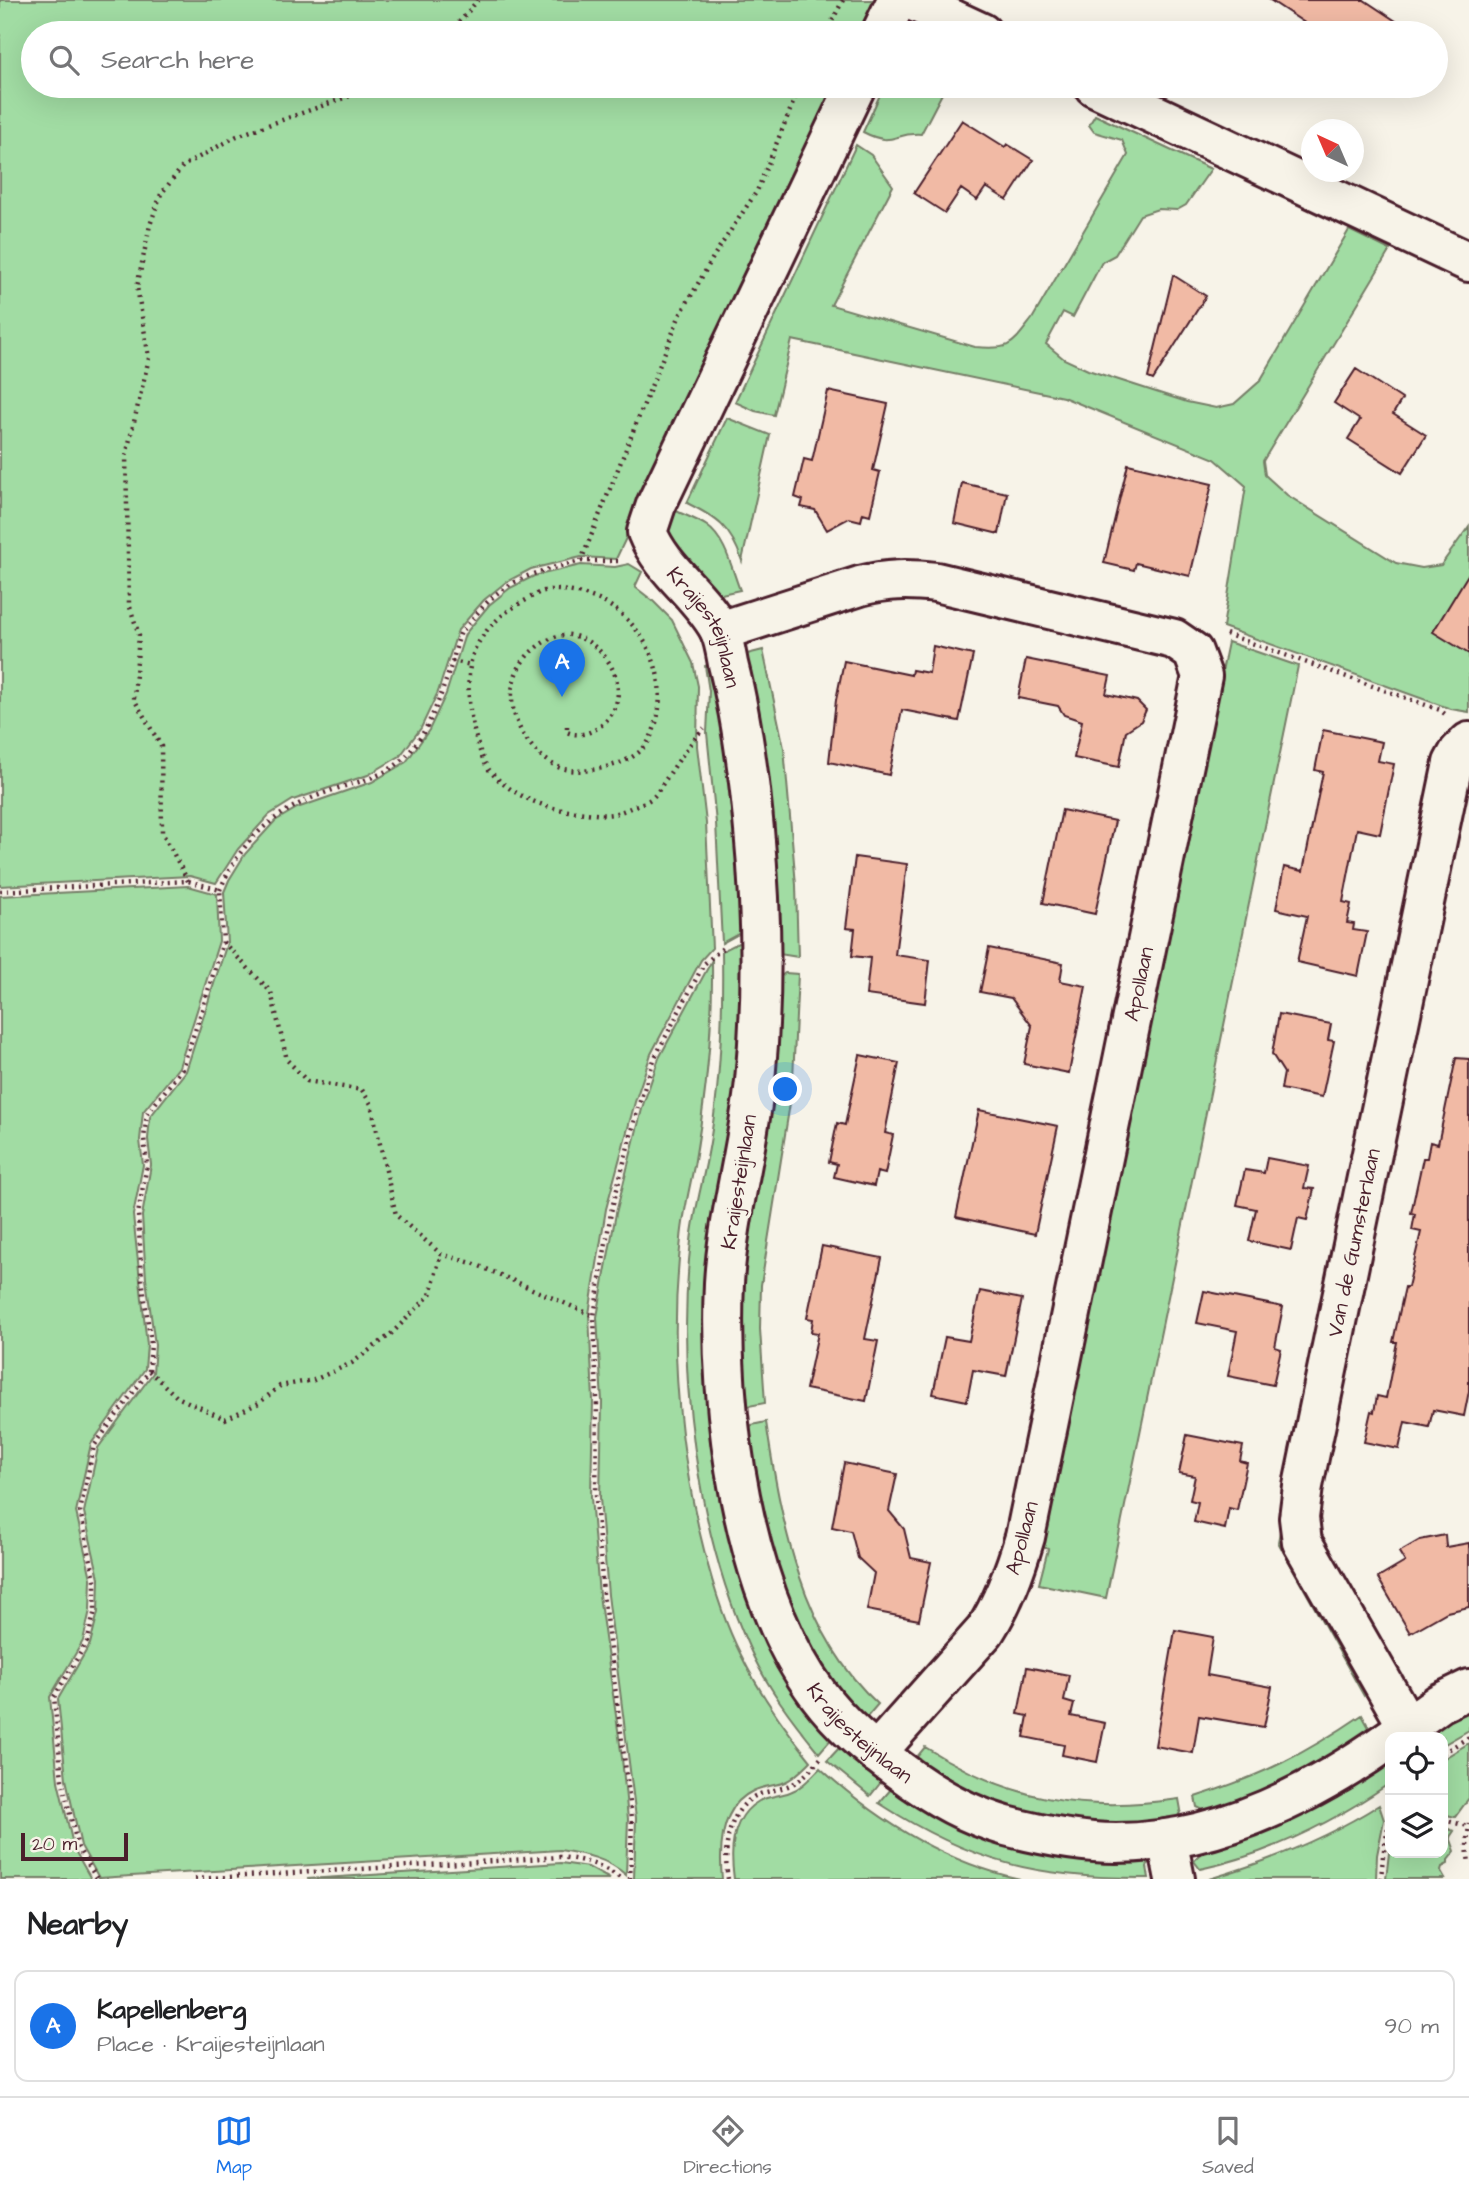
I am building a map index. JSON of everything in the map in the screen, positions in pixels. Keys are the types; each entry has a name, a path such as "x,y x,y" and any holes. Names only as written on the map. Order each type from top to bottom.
{"street":[{"path":"887,21 897,0"},
{"path":"911,0 956,21"},
{"name":"Kraijesteijnlaan","path":"850,98 656,505 647,532 655,552 685,584 720,631 740,710 754,828 760,1016 754,1085 724,1282 725,1382 740,1497 770,1601 793,1653 811,1683 862,1741 921,1787 986,1820 1031,1832 1116,1843 1167,1839 1209,1830 1311,1790 1385,1743"},
{"path":"1120,98 1469,262"},
{"name":"Apollaan","path":"720,631 860,586 906,578 936,582 1174,639 1193,652 1202,676 1025,1537 1014,1574 985,1631 862,1741"},
{"name":"Van de Gumsterlaan","path":"1396,1732 1302,1542 1299,1518 1303,1486 1453,763 1459,752 1469,743"},
{"name":"Kraijesteijnlaan","path":"1401,1732 1440,1703 1469,1689"},
{"path":"1167,1839 1175,1879"}],"path":[{"path":"460,21 478,0"},
{"path":"832,21 843,0"},
{"path":"188,881 162,832 160,746 134,699 139,635 129,604 126,456 149,358 138,287 150,225 161,194 183,166 237,136 344,98"},
{"path":"96,1879 78,1848 62,1780 54,1698 87,1642 95,1610 95,1579 80,1511 94,1446 149,1371 151,1344 142,1279 138,1214 147,1165 144,1138 147,1114 182,1069 223,942 220,890 241,852 272,818 295,804 322,793 370,779 403,759 425,729 442,692 461,632 486,602 508,585 532,572 581,561 680,317 715,254 757,191 795,98"},
{"path":"567,726 567,732 572,734 588,734 604,722 616,706 618,684 610,663 594,645 569,634 540,643 521,662 510,690 516,722 533,747 555,766 590,772 622,763 646,745 660,713 660,684 652,654 640,634 624,617 605,603 577,592 544,591 513,606 491,624 474,652 468,680 470,721 488,770 523,798 565,811 613,816 653,798 704,728 740,710"},
{"path":"1237,638 1440,710 1455,723 1469,743"},
{"path":"452,661 471,665"},
{"path":"0,891 188,881 220,890"},
{"path":"630,1879 632,1818 603,1594 596,1499 594,1316 611,1212 639,1104 655,1057 704,964 718,949 759,928"},
{"path":"223,942 271,992 287,1060 307,1081 362,1090 371,1104 396,1215 441,1254 475,1264 594,1316"},
{"path":"149,1371 177,1397 225,1419 259,1403 280,1386 314,1380 352,1363 390,1335 430,1294 441,1254"},
{"path":"1448,1750 1469,1737"},
{"path":"728,1879 725,1860 729,1835 734,1818 743,1806 755,1797 799,1781 862,1741"},
{"path":"1448,1821 1469,1825 1466,1846 1469,1864"},
{"path":"1381,1879 1385,1845"},
{"path":"195,1879 560,1857 590,1861 610,1870 621,1879"}],"green space":[{"path":"0,0 884,0 874,21 21,21 21,98 836,98 616,559 581,557 531,569 506,582 484,600 458,630 438,692 421,728 400,756 368,775 293,800 269,815 238,849 216,883 190,876 0,886"},
{"path":"879,98 940,98 921,134 881,139 863,132"},
{"path":"1095,115 1211,169 1186,205 1177,210 1158,209 1140,215 1115,255 1102,262 1073,317 1063,312 1046,344 1064,359 1088,370 1187,402 1216,408 1234,404 1260,381 1349,230 1390,250 1263,461 1265,475 1287,495 1396,563 1422,568 1441,565 1469,526 1469,712 1451,709 1223,627 1246,486 1215,459 1063,397 792,340 774,415 755,411 735,402 856,145 871,155 893,186 831,305 975,347 1003,347 1014,341 1032,319 1128,155 1122,140 1094,132 1089,125"},
{"path":"727,418 770,435 742,561 733,540 722,525 687,503"},
{"path":"672,509 699,521 714,532 728,555 740,590 717,595 669,541 668,529"},
{"path":"629,564 642,572 635,587 672,620 693,663 698,686 697,746 706,823 712,948 701,960 651,1054 606,1209 589,1314 593,1400 591,1497 599,1595 628,1819 626,1875 603,1861 560,1850 99,1878 81,1846 66,1779 58,1699 90,1644 98,1612 99,1578 84,1512 98,1448 153,1373 155,1345 146,1279 142,1216 151,1165 148,1139 150,1117 186,1071 227,943 224,892 245,854 275,821 297,808 372,782 406,762 429,730 446,694 465,634 489,605 510,588 534,576 581,565 615,567"},
{"path":"1228,642 1298,666 1106,1598 1039,1584 1048,1549 1043,1547"},
{"path":"763,650 784,748 796,885 798,957 779,954 743,655"},
{"path":"711,664 726,730 744,931 722,943 716,823 707,733 709,691 705,666"},
{"path":"188,886 217,894 219,941 179,1067 143,1112 140,1140 143,1165 133,1215 147,1345 145,1369 91,1444 76,1512 91,1578 90,1610 83,1641 50,1697 58,1781 74,1849 91,1879 0,1879 0,896"},
{"path":"744,940 744,982 710,1396 833,1737 819,1753 789,1715 763,1675 731,1601 715,1552 703,1500 689,1394 687,1290 691,1241 709,1149 717,1090 722,1020 722,951"},
{"path":"712,960 710,1038 705,1089 683,1221 677,1278 676,1357 682,1434 704,1550 729,1630 764,1697 811,1761 789,1780 753,1791 734,1807 728,1817 722,1841 722,1879 634,1879 636,1818 608,1595 600,1498 602,1402 597,1317 616,1213 643,1105 659,1058"},
{"path":"785,973 798,974 793,1079 780,1078 772,1068 776,980"},
{"path":"779,1095 791,1097 761,1285 760,1329 765,1403 749,1406 742,1398 741,1284 769,1100"},
{"path":"766,1422 779,1498 799,1574 830,1644 852,1676 878,1704 867,1717 857,1715 850,1709 793,1618 765,1533 746,1433 752,1425"},
{"path":"1281,1526 1371,1691 1364,1696 1278,1542"},
{"path":"1469,1708 1469,1730 1448,1742 1448,1732 1429,1732"},
{"path":"1362,1715 1372,1733 1316,1770 1209,1813 1197,1807 1195,1797 1282,1763"},
{"path":"1469,1743 1469,1798 1455,1817 1448,1815 1448,1756"},
{"path":"841,1746 882,1781 870,1796 827,1761"},
{"path":"925,1747 986,1779 1047,1798 1110,1804 1179,1799 1181,1810 1176,1821 1089,1826 987,1803 921,1766 916,1758"},
{"path":"1385,1762 1385,1786 1323,1824 1276,1846 1200,1869 1194,1861 1207,1848"},
{"path":"820,1768 865,1805 913,1837 964,1862 1020,1879 734,1879 734,1836 743,1816 759,1801 798,1788"},
{"path":"892,1788 1149,1863 1149,1878 1110,1878 1040,1871 976,1853 945,1840 879,1803"},
{"path":"1379,1805 1384,1820 1377,1855 1376,1879 1209,1879 1297,1848"},
{"path":"1448,1829 1454,1831 1450,1837 1455,1851 1441,1872 1445,1879 1386,1879 1388,1858 1448,1858"},
{"path":"561,1863 588,1867 610,1879 307,1879"}],"building":[{"path":"1270,0 1364,0 1396,21 1302,21"},
{"path":"962,120 1005,147 1007,144 1033,160 1007,200 986,187 977,200 961,189 945,213 914,193"},
{"path":"1173,275 1206,296 1153,380 1148,378"},
{"path":"1356,369 1402,399 1393,414 1426,435 1402,473 1348,439 1360,420 1334,403"},
{"path":"828,391 888,404 873,470 880,472 870,515 863,513 861,521 849,518 827,530 815,510 801,507 803,500 795,497 804,459 812,461"},
{"path":"1128,464 1212,484 1190,576 1136,563 1134,570 1104,563"},
{"path":"962,483 1007,493 999,534 954,523"},
{"path":"1469,573 1469,654 1433,632"},
{"path":"933,646 973,655 959,721 902,710 889,775 829,762 836,700 844,661 911,675 912,670 929,673"},
{"path":"1026,659 1110,676 1106,694 1137,701 1146,710 1141,721 1126,731 1119,767 1074,758 1082,721 1064,715 1058,706 1018,698"},
{"path":"1323,730 1382,742 1378,761 1394,764 1380,834 1357,829 1343,902 1351,904 1347,923 1354,924 1353,930 1367,932 1358,976 1297,962 1307,916 1276,909 1284,867 1303,871 1323,772 1315,770"},
{"path":"1062,810 1115,821 1095,914 1043,903"},
{"path":"855,857 907,864 895,955 930,960 925,1003 866,995 870,958 852,956 855,929 846,928"},
{"path":"989,948 1063,963 1060,981 1086,986 1069,1073 1024,1064 1032,1026 1011,998 980,992"},
{"path":"1279,1014 1331,1024 1328,1040 1334,1041 1322,1097 1281,1089 1284,1073 1272,1054"},
{"path":"860,1055 899,1063 885,1133 893,1135 885,1174 877,1172 874,1186 834,1177 837,1164 829,1162 837,1123 845,1125"},
{"path":"1456,1058 1469,1059 1469,1391 1464,1416 1433,1410 1429,1427 1405,1422 1399,1449 1364,1442 1377,1396 1386,1398 1397,1342 1393,1342 1421,1232 1412,1230 1415,1214 1411,1213 1423,1158 1427,1158 1430,1142 1438,1144"},
{"path":"979,1110 1058,1126 1035,1234 956,1217"},
{"path":"1267,1158 1309,1166 1304,1188 1314,1189 1307,1220 1298,1218 1291,1250 1249,1241 1256,1209 1237,1205 1245,1170 1264,1173"},
{"path":"822,1246 882,1258 865,1339 878,1341 866,1401 806,1389 818,1333 811,1332 813,1319 807,1318"},
{"path":"980,1291 1022,1299 1006,1376 973,1370 967,1401 933,1394 945,1337 969,1341"},
{"path":"1204,1291 1283,1307 1275,1347 1281,1349 1273,1385 1228,1376 1237,1331 1197,1323"},
{"path":"1187,1435 1243,1446 1240,1461 1247,1463 1237,1510 1229,1508 1225,1529 1194,1522 1198,1502 1190,1500 1195,1476 1179,1473"},
{"path":"844,1463 897,1474 889,1511 904,1529 911,1558 931,1562 919,1620 867,1610 874,1573 858,1558 851,1531 832,1527"},
{"path":"1445,1535 1446,1547 1469,1543 1469,1607 1447,1612 1410,1633 1378,1578 1405,1562 1399,1552 1420,1540"},
{"path":"1175,1630 1213,1637 1207,1675 1272,1687 1264,1727 1199,1716 1193,1753 1155,1746"},
{"path":"1027,1667 1069,1675 1064,1701 1074,1704 1071,1716 1105,1723 1097,1762 1062,1755 1064,1745 1024,1737 1028,1716 1018,1714"}],"place":[{"name":"Kapellenberg","path":"562,697"}]}
